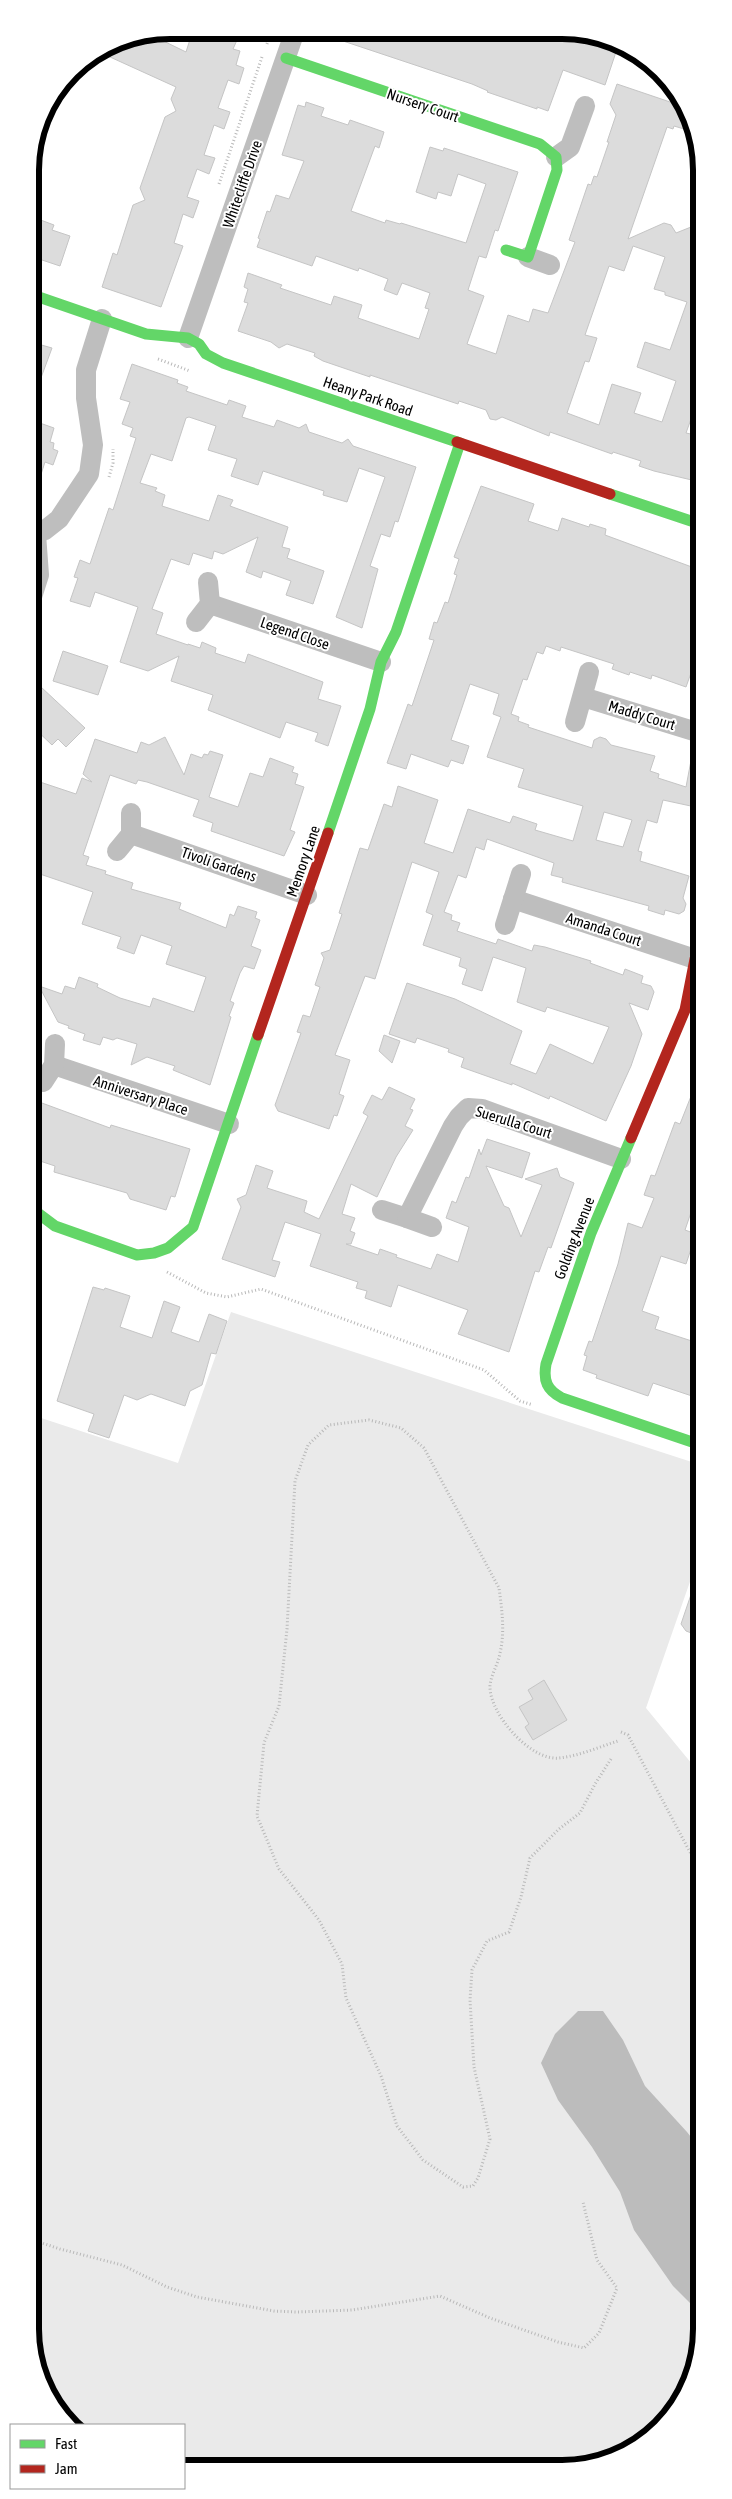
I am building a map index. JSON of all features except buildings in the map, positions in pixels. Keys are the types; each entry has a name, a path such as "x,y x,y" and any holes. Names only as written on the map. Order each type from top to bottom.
{"street":[{"name":"Whitecliffe Drive","path":"188,338 292,39"},
{"name":"Nursery Court","path":"286,58 540,144 556,157"},
{"path":"528,257 557,170 556,157 570,146 585,106"},
{"path":"506,250 550,265"},
{"path":"39,297 157,336 188,338"},
{"path":"39,532 45,530 59,519 89,474 93,445 86,398 86,370 102,319"},
{"name":"Heany Park Road","path":"188,338 198,344 206,354 223,362 693,522"},
{"name":"Memory Lane","path":"39,1214 55,1226 137,1254 156,1254 164,1250 180,1240 193,1226 373,700 381,662 396,632 460,443"},
{"path":"196,622 210,604 208,582"},
{"name":"Legend Close","path":"210,604 381,662"},
{"path":"575,722 589,672"},
{"name":"Maddy Court","path":"583,697 693,731"},
{"path":"117,851 131,834 130,813"},
{"name":"Tivoli Gardens","path":"131,834 307,895"},
{"path":"505,925 521,874"},
{"name":"Amanda Court","path":"513,899 693,952"},
{"name":"Golding Avenue","path":"693,972 685,1010 653,1090 590,1233 564,1306 546,1364 544,1380 550,1392 562,1398 693,1442"},
{"name":"Anniversary Place","path":"55,1044 48,1074 229,1124"},
{"name":"Suerulla Court","path":"407,1218 453,1126 458,1117 468,1108 487,1111 621,1159"},
{"path":"382,1210 432,1227"}],"path":[{"path":"217,191 268,39"},
{"path":"168,1272 206,1293 227,1298 261,1289 475,1366 484,1370 520,1401 538,1407"},
{"path":"611,1759 580,1813 559,1829 530,1858 521,1897 509,1932 487,1941 472,1970 470,2000 474,2068 490,2139 478,2178 473,2186 463,2187 423,2160 398,2126 381,2076 346,1998 342,1964 319,1920 279,1869 257,1816 264,1743 279,1706 287,1629 296,1481 308,1444 329,1425 369,1420 401,1428 424,1448 499,1588 502,1609 502,1643 490,1687 493,1704 503,1720 530,1749 542,1756 558,1758 618,1741"},
{"path":"621,1732 628,1734 693,1858"},
{"path":"39,2242 122,2265 167,2287 197,2297 274,2311 296,2312 352,2310 440,2296 490,2318 558,2342 584,2348 599,2333 617,2288 597,2260 583,2202"}],"shaded area":[{"path":"231,1312 693,1462 693,1573 646,1708 693,1765 693,2338 691,2355 686,2371 680,2387 671,2402 655,2422 628,2443 596,2456 571,2460 185,2460 185,2424 79,2424 71,2416 52,2387 41,2355 39,2338 39,1417 178,1463"},
{"path":"578,2011 603,2011 623,2040 645,2086 693,2140 693,2306 673,2286 634,2230 620,2192 592,2147 558,2100 541,2063 555,2034"}],"traffic: fast":[{"path":"286,58 540,144 556,157 557,170 528,257 506,250"},
{"path":"39,297 146,334 188,338 199,344 206,354 223,363 457,442"},
{"path":"328,833 370,709 381,662 396,632 460,443"},
{"path":"610,494 693,522"},
{"path":"39,1214 55,1226 137,1255 154,1253 168,1248 193,1227 258,1035"},
{"path":"631,1138 591,1233 546,1364 546,1380 553,1392 562,1398 693,1442"}],"traffic: jam":[{"path":"457,442 610,494"},
{"path":"258,1035 328,833"},
{"path":"631,1138 685,1010 693,969"}]}
